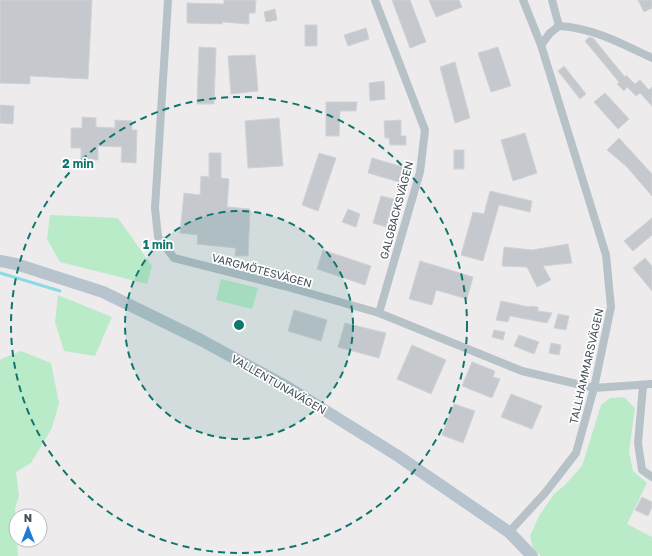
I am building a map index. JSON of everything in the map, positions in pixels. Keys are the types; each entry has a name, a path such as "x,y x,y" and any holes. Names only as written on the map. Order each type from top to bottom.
{"main road":[{"name":"VALLENTUNAVÄGEN","path":"0,262 16,264 103,292 201,340 302,396 398,456 509,532 532,556"}],"street":[{"name":"VARGMÖTESVÄGEN","path":"168,0 155,208 158,237 174,258 284,286 379,313 522,371 594,388 643,386 652,384"},
{"name":"GALGBACKSVÄGEN","path":"376,0 425,130 420,172 379,313"},
{"name":"TALLHAMMARSVÄGEN","path":"509,532 545,493 576,453 594,388 611,307 606,255 541,45 523,0"},
{"path":"552,0 559,26"},
{"path":"541,45 550,33 559,26 574,27 598,32 652,58"},
{"path":"643,386 638,443 642,470 652,477"}],"green space":[{"path":"50,215 118,218 152,266 147,284 60,262 47,239"},
{"path":"221,279 258,288 252,309 216,300"},
{"path":"58,295 112,317 95,356 64,351 55,322"},
{"path":"21,351 51,363 59,403 52,428 31,463 16,472 19,496 15,508 8,508 8,548 18,548 18,556 0,556 1,359"},
{"path":"624,397 635,408 629,452 633,471 647,483 627,524 652,537 652,556 541,556 533,549 530,536 539,516 554,494 565,485 582,466 601,405 610,398"}],"building":[{"path":"0,0 92,0 88,79 30,76 30,84 0,83"},
{"path":"224,0 256,0 255,13 249,13 249,24 222,22 222,24 187,23 187,3 224,4"},
{"path":"392,0 410,0 426,42 410,48"},
{"path":"429,0 459,0 462,7 436,17"},
{"path":"638,0 652,0 652,8 644,12"},
{"path":"275,9 277,20 266,22 264,12"},
{"path":"305,25 317,25 317,46 305,46"},
{"path":"366,28 369,39 348,46 344,35"},
{"path":"589,37 593,38 625,77 626,75 635,84 640,80 649,90 652,87 652,106 640,93 636,96 627,87 624,91 617,84 619,82 585,41"},
{"path":"199,47 216,48 214,104 197,104"},
{"path":"498,47 511,86 491,92 478,53"},
{"path":"255,55 258,91 231,94 228,56"},
{"path":"455,62 470,118 455,123 440,67"},
{"path":"564,66 586,94 580,99 558,71"},
{"path":"384,81 385,99 370,101 369,83"},
{"path":"605,93 629,119 618,129 594,102"},
{"path":"326,102 357,102 356,111 340,111 339,136 326,136"},
{"path":"0,105 14,106 13,124 0,123"},
{"path":"82,117 96,118 96,127 115,128 115,120 132,121 132,130 137,130 136,163 121,162 122,147 98,146 98,160 81,159 81,148 71,148 71,128 82,128"},
{"path":"279,118 283,166 248,168 245,121"},
{"path":"401,120 401,136 406,136 406,145 390,145 389,138 385,138 384,121"},
{"path":"525,133 537,173 513,181 501,140"},
{"path":"619,138 652,174 652,196 626,166 607,150"},
{"path":"454,150 464,150 464,169 454,169"},
{"path":"209,153 221,153 221,178 229,179 227,207 250,209 248,256 235,256 236,248 197,244 198,235 180,233 184,193 200,195 201,176 209,177"},
{"path":"319,153 336,158 318,211 302,205"},
{"path":"372,158 403,167 399,182 368,173"},
{"path":"490,191 532,201 530,212 499,205 483,261 461,255 473,212 484,214"},
{"path":"381,196 394,199 386,227 373,223"},
{"path":"348,209 360,214 356,227 342,222"},
{"path":"652,218 652,235 633,251 624,241"},
{"path":"568,244 572,263 543,266 551,280 537,287 527,267 502,266 504,247 532,250"},
{"path":"323,250 371,266 365,285 317,269"},
{"path":"645,258 652,266 652,291 633,268"},
{"path":"420,261 473,277 467,299 436,290 432,305 409,299"},
{"path":"501,301 529,307 538,307 538,311 552,313 547,323 510,316 508,322 496,320"},
{"path":"294,310 327,320 321,341 288,331"},
{"path":"558,314 569,316 566,330 554,328"},
{"path":"345,323 386,333 379,358 338,347"},
{"path":"494,330 505,332 503,340 492,337"},
{"path":"519,335 539,342 534,354 514,346"},
{"path":"551,343 561,345 559,355 549,353"},
{"path":"412,345 446,360 431,394 397,379"},
{"path":"472,362 495,371 493,377 500,379 492,398 462,386"},
{"path":"511,394 542,406 532,429 501,417"},
{"path":"454,404 475,411 463,443 442,435"},
{"path":"642,497 652,502 652,507 648,516 635,510"}],"waterway":[{"path":"0,273 60,291"}]}
